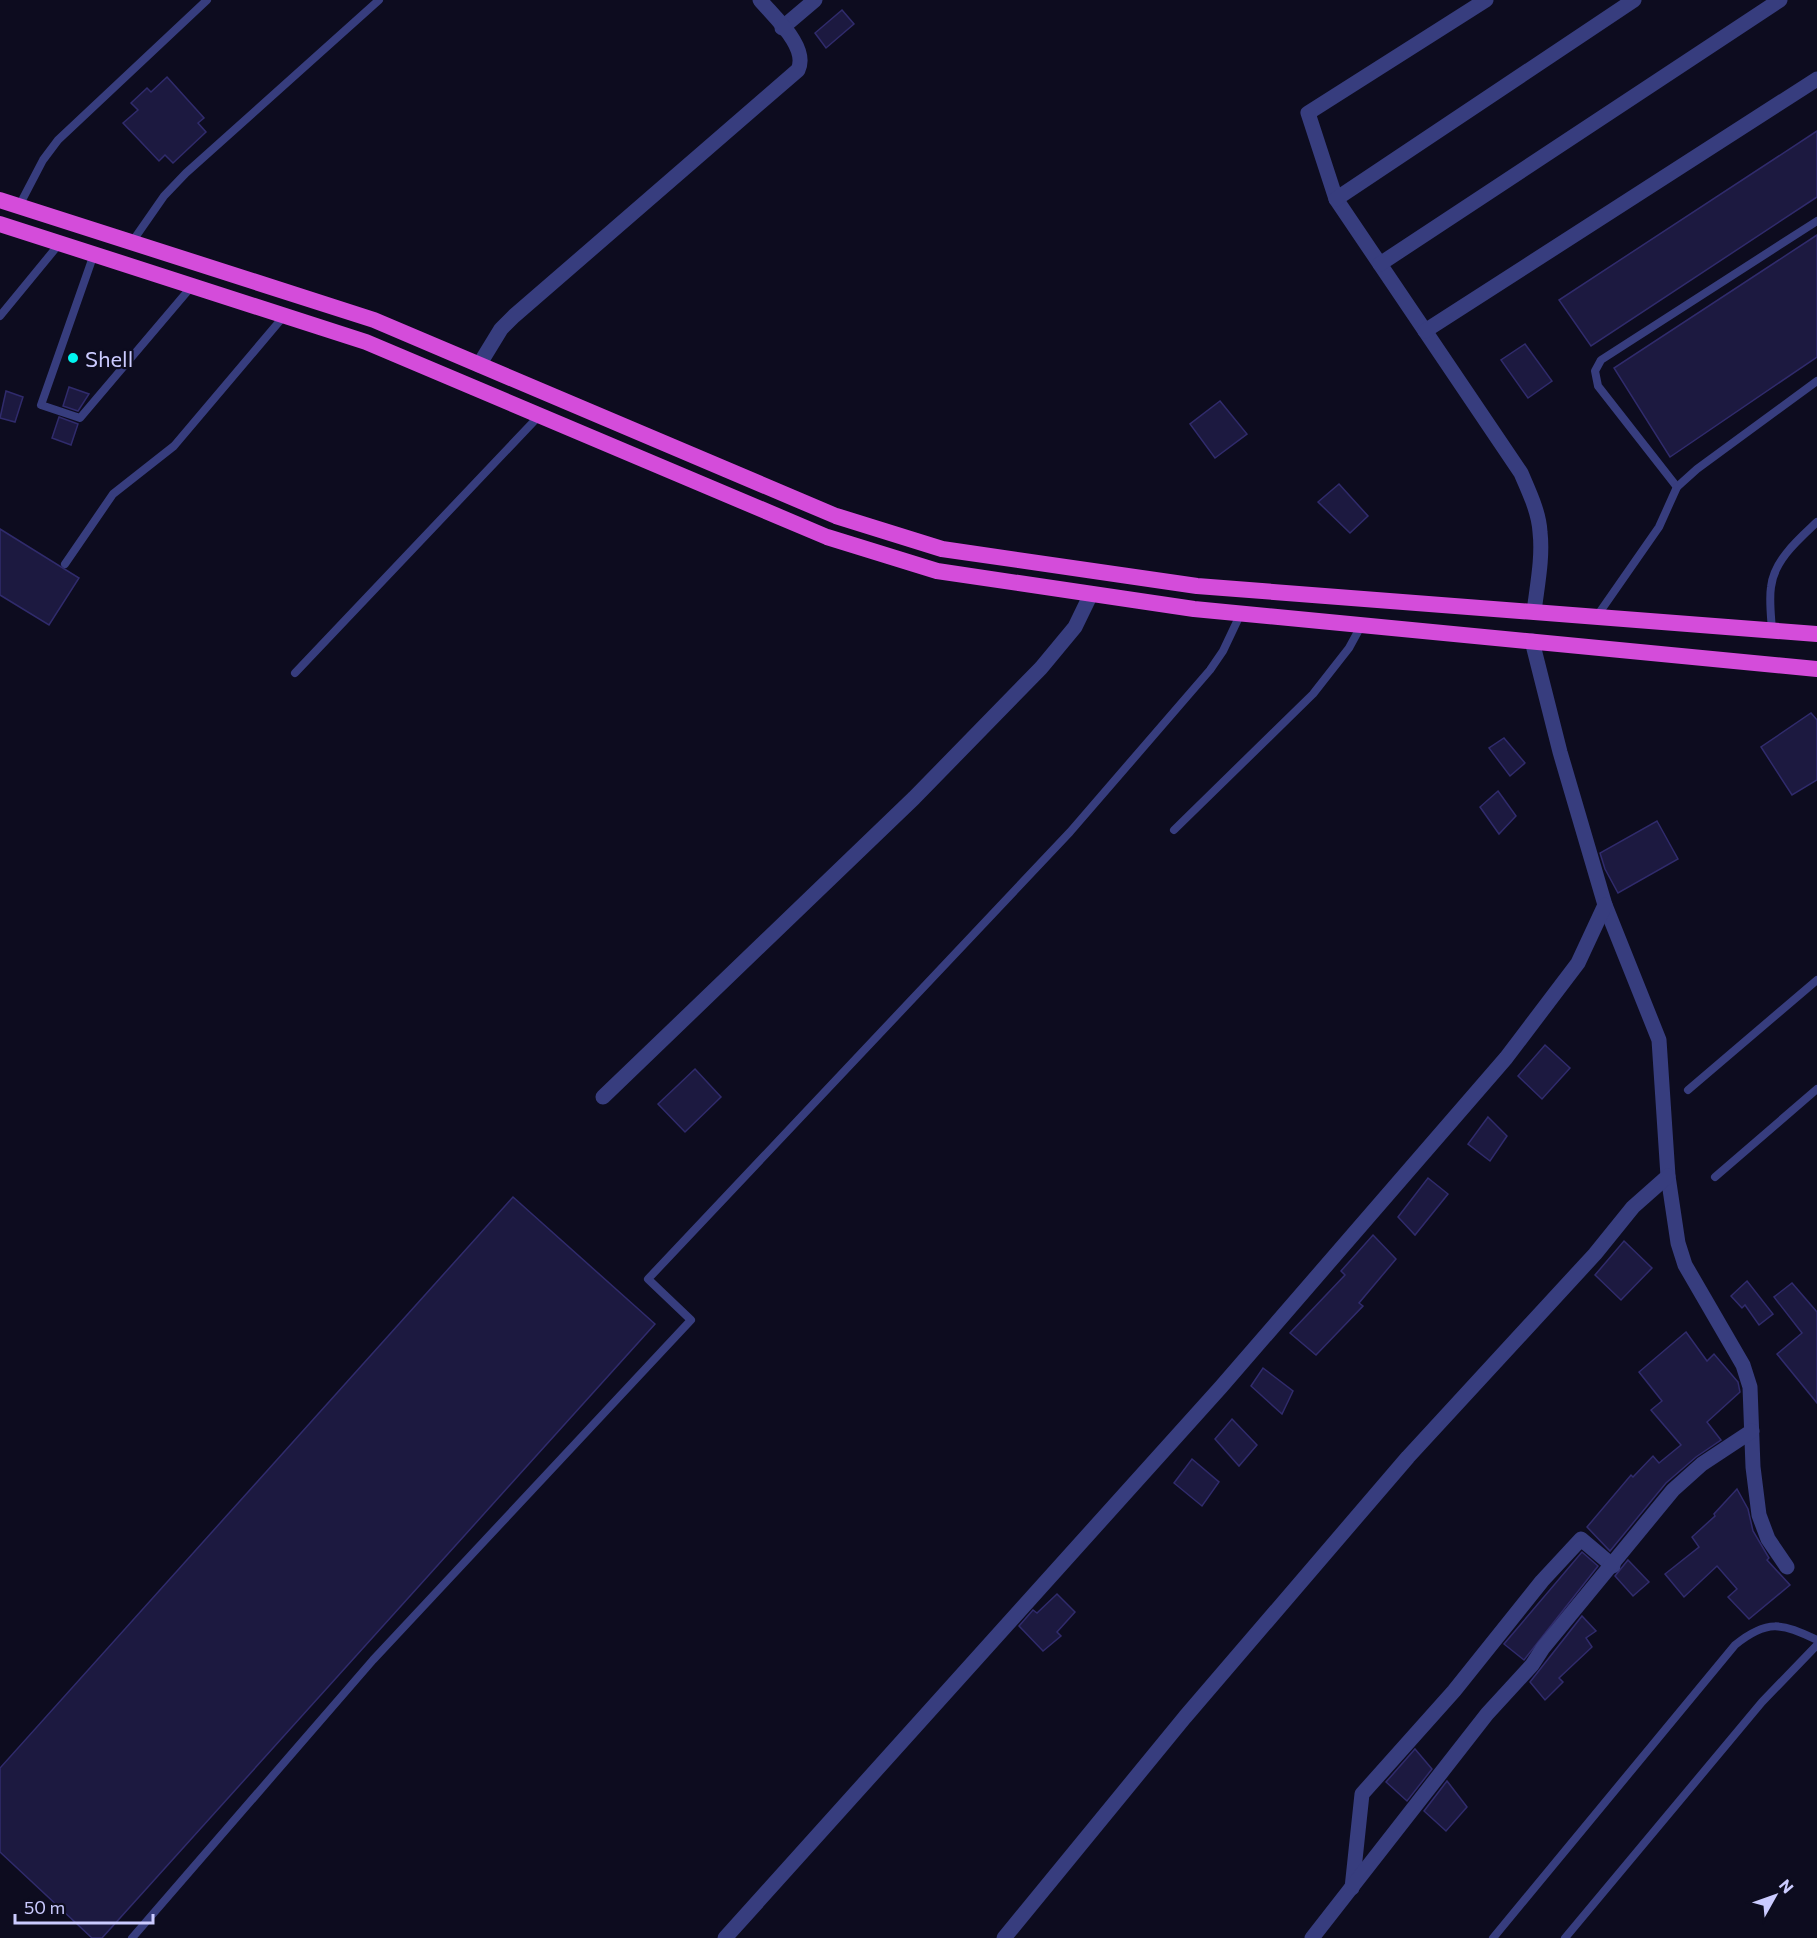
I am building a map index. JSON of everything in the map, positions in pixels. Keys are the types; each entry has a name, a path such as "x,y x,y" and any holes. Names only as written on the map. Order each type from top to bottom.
{"highway":[{"path":"0,200 374,320 836,516 942,549 1197,586 1817,634"},
{"path":"0,224 366,342 827,537 937,571 1241,613 1817,669"}],"street":[{"path":"479,365 501,329 514,316 798,70 801,55 760,0"},
{"path":"782,28 815,0"},
{"path":"1486,0 1308,113 1336,199 1521,473 1536,510 1540,531 1541,555 1533,612"},
{"path":"1336,199 1634,0"},
{"path":"1380,264 1780,0"},
{"path":"1425,331 1817,79"},
{"path":"603,1097 914,798 1041,668 1075,627 1091,594"},
{"path":"1532,641 1560,752 1605,905 1659,1040 1668,1176 1678,1243 1685,1265 1743,1365 1750,1387 1759,1515 1768,1539 1786,1567"},
{"path":"725,1938 1221,1387 1506,1058 1578,963 1605,905"},
{"path":"1004,1938 1185,1717 1408,1457 1588,1262 1633,1208 1668,1176"},
{"path":"1312,1938 1487,1714 1532,1665 1543,1648 1685,1478 1752,1431"},
{"path":"1352,1888 1362,1794 1454,1692 1542,1581 1581,1539 1613,1566"}],"lane":[{"path":"19,206 43,160 58,140 207,0"},
{"path":"132,242 164,196 186,173 380,0"},
{"path":"1677,487 1598,386 1595,371 1601,360 1817,221"},
{"path":"0,316 60,243"},
{"path":"94,254 41,405 80,418 192,286"},
{"path":"65,564 113,494 174,446 284,316"},
{"path":"1597,617 1659,527 1677,487 1697,469 1817,381"},
{"path":"295,673 539,416"},
{"path":"1772,631 1771,586 1777,566 1817,522"},
{"path":"132,1938 373,1660 691,1320 648,1279 1070,832 1210,670 1223,651 1241,613"},
{"path":"1174,830 1313,694 1349,648 1362,625"},
{"path":"1688,1090 1817,980"},
{"path":"1715,1177 1817,1089"},
{"path":"1493,1938 1736,1645 1750,1633 1771,1625 1794,1629 1817,1640"},
{"path":"1565,1938 1762,1702 1817,1645"}],"building":[{"path":"842,10 854,24 826,48 815,33"},
{"path":"167,77 204,118 198,123 206,132 173,163 165,155 159,161 123,123 138,110 131,103 147,88 151,92"},
{"path":"1817,131 1817,197 1591,346 1559,300"},
{"path":"1817,235 1817,357 1670,457 1614,368"},
{"path":"1525,344 1552,381 1528,398 1501,360"},
{"path":"69,387 89,394 78,411 63,406"},
{"path":"6,391 23,397 15,422 0,418"},
{"path":"1220,401 1247,434 1215,458 1190,424"},
{"path":"59,417 78,424 71,445 52,438"},
{"path":"1339,484 1368,516 1350,533 1318,502"},
{"path":"0,529 79,578 49,625 0,595"},
{"path":"1811,713 1817,720 1817,780 1792,795 1761,747"},
{"path":"1504,738 1525,763 1510,776 1489,748"},
{"path":"1498,791 1516,816 1499,834 1480,807"},
{"path":"1657,821 1678,859 1618,893 1605,869 1600,853"},
{"path":"1545,1045 1570,1068 1542,1099 1518,1076"},
{"path":"695,1069 721,1097 685,1132 658,1104"},
{"path":"1488,1117 1507,1136 1490,1161 1468,1144"},
{"path":"1428,1178 1448,1194 1415,1235 1398,1217"},
{"path":"513,1197 655,1324 102,1938 92,1938 0,1852 0,1768"},
{"path":"1373,1235 1396,1259 1359,1303 1363,1306 1316,1355 1290,1333 1345,1275 1341,1271"},
{"path":"1624,1241 1652,1268 1621,1300 1595,1275"},
{"path":"1747,1281 1773,1314 1759,1325 1745,1305 1742,1308 1731,1296"},
{"path":"1792,1283 1817,1312 1817,1403 1777,1354 1802,1333 1774,1297"},
{"path":"1686,1332 1707,1361 1714,1354 1738,1382 1740,1392 1707,1422 1721,1440 1696,1457 1666,1483 1610,1551 1587,1527 1631,1475 1633,1477 1653,1456 1659,1463 1681,1445 1651,1410 1662,1401 1639,1372"},
{"path":"1263,1368 1293,1391 1282,1414 1251,1386"},
{"path":"1232,1419 1257,1445 1239,1466 1215,1439"},
{"path":"1192,1459 1219,1482 1202,1506 1174,1483"},
{"path":"1737,1489 1748,1509 1753,1531 1769,1558 1767,1560 1790,1585 1749,1619 1728,1597 1737,1589 1717,1566 1684,1597 1665,1574 1699,1547 1692,1537 1715,1516 1714,1514"},
{"path":"1582,1552 1598,1566 1524,1660 1504,1644"},
{"path":"1628,1560 1649,1582 1633,1596 1615,1576"},
{"path":"1057,1594 1075,1612 1057,1632 1061,1636 1043,1651 1019,1626 1033,1610 1037,1613"},
{"path":"1582,1616 1596,1631 1586,1638 1592,1647 1559,1678 1563,1682 1545,1700 1530,1682"},
{"path":"1415,1749 1432,1769 1407,1801 1386,1782"},
{"path":"1447,1781 1467,1807 1446,1831 1424,1811"}],"place":[{"name":"Shell","path":"73,358"}]}
